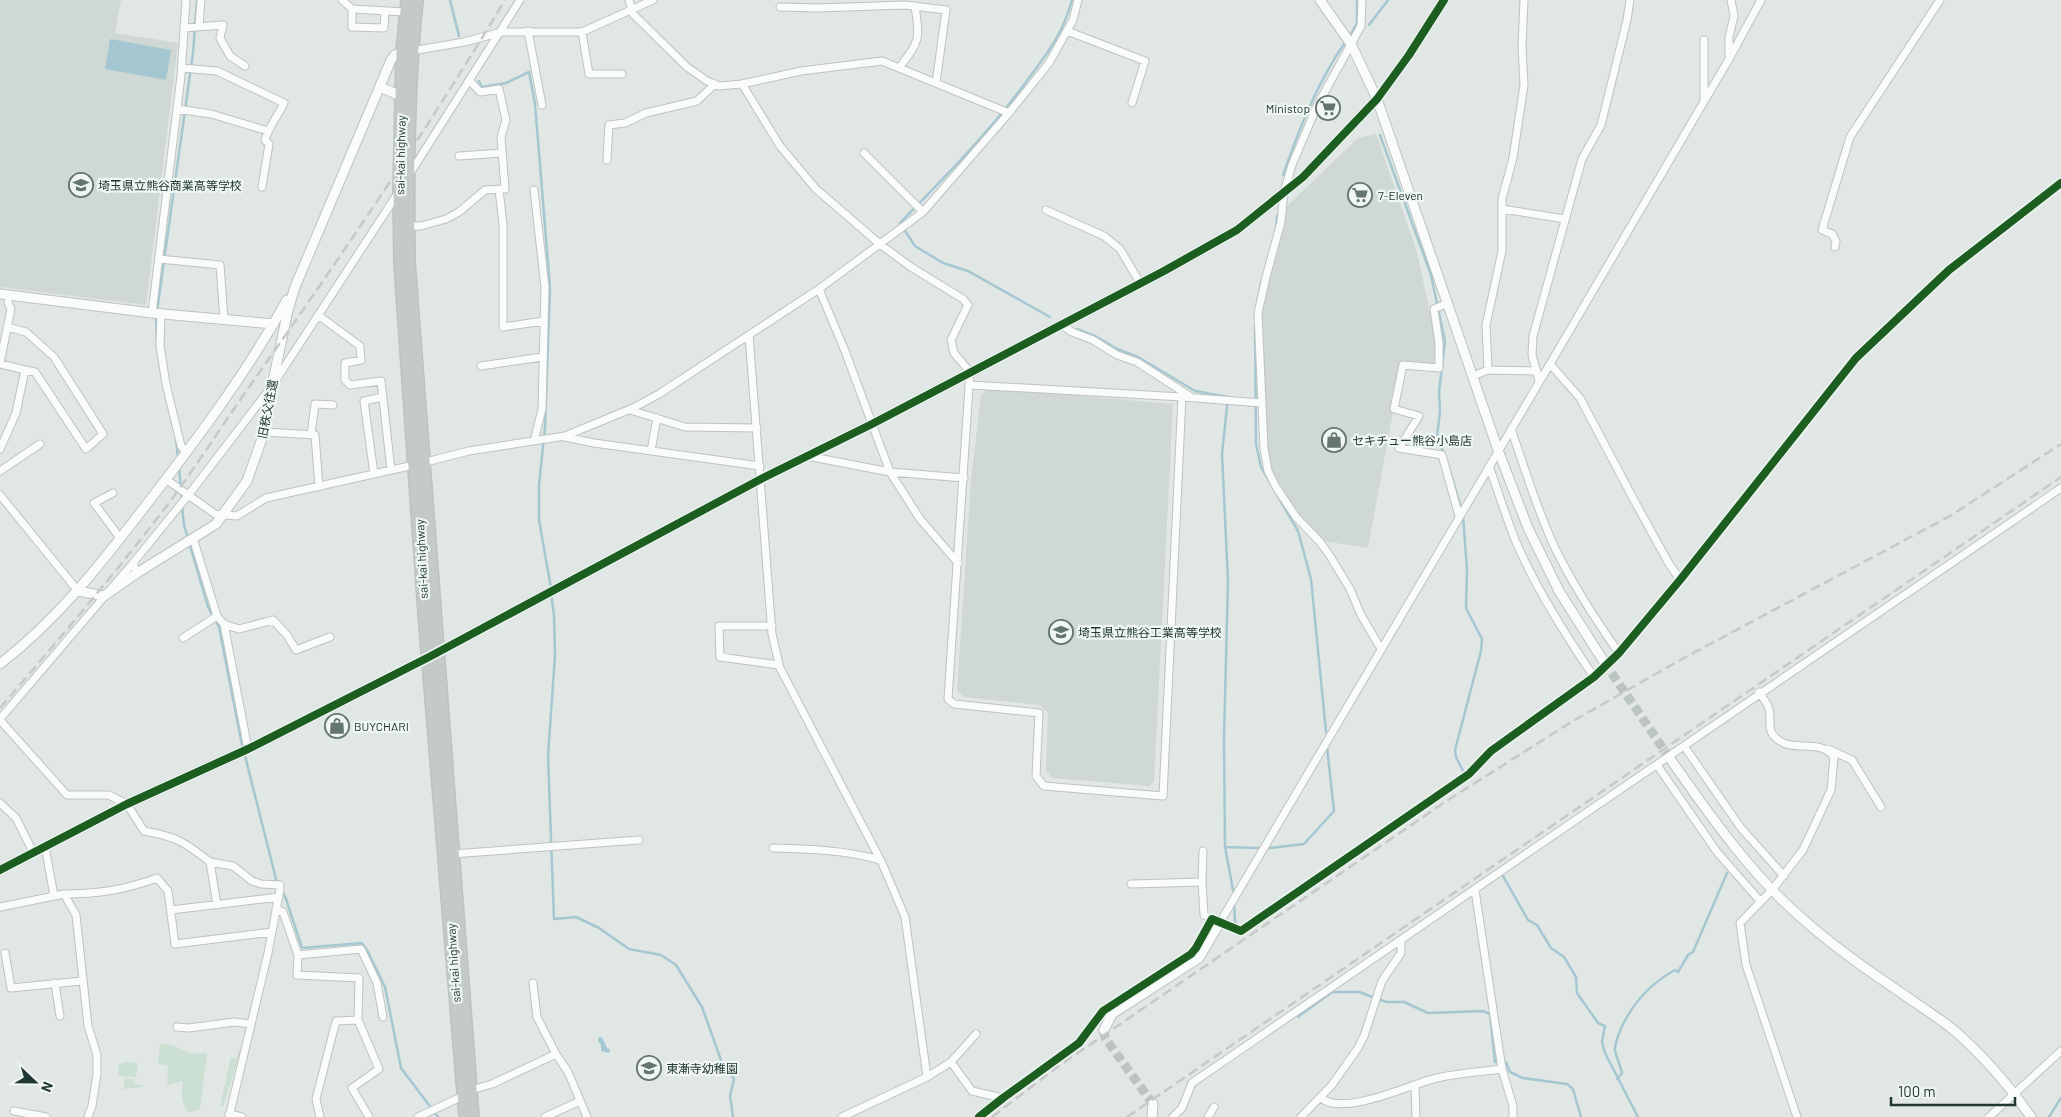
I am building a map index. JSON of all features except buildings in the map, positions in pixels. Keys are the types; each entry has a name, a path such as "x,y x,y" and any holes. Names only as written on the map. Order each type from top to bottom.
{"highway":[{"name":"sai-kai highway","path":"404,226 408,176 405,12 407,0"},
{"name":"sai-kai highway","path":"417,0 401,96 398,192 404,226 419,464 424,613 434,655 452,854 467,1093 465,1117"},
{"name":"sai-kai highway","path":"434,655 467,1093 473,1117"}],"street":[{"path":"186,0 182,68 159,259 156,313 166,384 181,446 187,452"},
{"path":"199,27 201,0"},
{"path":"342,0 352,9 405,12"},
{"path":"242,1117 229,1115 272,932 280,887 252,881 232,866 210,862 181,840 172,836 144,831 127,804 109,795 67,795 0,720 133,563 272,386 502,32 520,0"},
{"path":"629,0 633,14 687,67 719,86 742,84 801,71 882,61 1009,113"},
{"path":"407,51 464,42 502,32 582,32 654,0"},
{"path":"166,480 215,514 237,516 266,498 469,451 565,436 630,410 659,394 819,289 881,244 922,211 1009,113 1049,63 1073,20 1078,0"},
{"path":"1320,0 1350,43 1376,99 1498,450 1541,558 1559,592 1604,662"},
{"path":"1362,0 1361,26 1317,106 1292,165 1284,192 1282,222 1258,313 1261,403 1264,448 1268,471 1296,517 1320,542 1330,556 1350,589 1361,615 1381,649"},
{"path":"0,870 127,804 248,749 434,655 761,479 872,424 1237,230 1303,177 1376,99 1410,55 1444,0"},
{"path":"1488,370 1486,324 1502,252 1502,199 1513,158 1524,85 1522,46 1524,0"},
{"path":"1539,381 1532,355 1533,336 1582,159 1601,125 1627,20 1630,0"},
{"path":"1729,59 1729,37 1734,16 1731,0"},
{"path":"979,1117 1079,1044 1104,1011 1191,954 1215,922 1381,649 1550,364 1729,59 1761,0"},
{"path":"1835,247 1836,241 1832,234 1822,230 1850,137 1940,0"},
{"path":"780,7 818,8 880,3 946,10 936,83"},
{"path":"898,68 913,48 919,36 915,6"},
{"path":"352,9 352,27 384,28 385,11"},
{"path":"184,28 223,25 220,38 230,56 246,66"},
{"path":"528,31 542,105"},
{"path":"1067,31 1145,61 1132,103"},
{"path":"582,32 589,74 622,74"},
{"path":"1704,40 1704,102"},
{"name":"旧秩父往還","path":"104,596 137,573 216,524 247,481 264,432 288,310 295,287 391,60 395,55 407,51"},
{"path":"182,68 218,71 284,103 265,140 269,144 262,187"},
{"path":"404,226 421,226 446,219 459,212 485,190 505,188 501,137 506,120 499,89 480,92 470,81"},
{"path":"607,160 608,125 625,123 646,114 697,101 715,84"},
{"path":"742,84 780,146 816,189 911,267 963,299 968,305 951,340 954,353 970,372 970,385 948,699 954,704 1039,713 1036,776 1044,786 1163,796 1182,396"},
{"path":"380,87 401,96"},
{"path":"177,109 212,114 268,131"},
{"path":"459,156 502,153"},
{"path":"864,153 922,211"},
{"path":"1203,851 1204,915 1215,922 1241,931 1469,774 1491,751 1594,677 1619,653 1680,580 1856,358 1949,270 2061,183"},
{"path":"499,190 503,224 503,328 544,322"},
{"path":"534,190 545,286 542,409 536,441"},
{"path":"1502,209 1565,219"},
{"path":"1046,210 1104,236 1120,249 1140,283"},
{"path":"159,259 220,265 224,319"},
{"path":"0,664 23,646 78,591 166,480 266,338 295,287"},
{"path":"819,289 890,472 920,519 958,563"},
{"path":"6,297 274,324"},
{"path":"0,308 6,297"},
{"path":"6,297 11,310 7,328 0,363 35,372 86,449 104,434 54,357 26,332 7,328"},
{"path":"1446,304 1434,309 1439,344 1439,368 1403,365 1394,409 1419,416 1399,448 1442,456 1459,516"},
{"path":"318,316 360,346 361,360 345,362 345,380 350,385 381,381 391,470"},
{"path":"1060,324 1072,332 1093,340 1117,355 1137,362 1191,397"},
{"path":"749,335 772,626 779,664 880,860 906,917 927,1076"},
{"path":"481,366 542,357"},
{"path":"1550,364 1580,398 1635,502 1680,580"},
{"path":"0,449 16,413 25,370"},
{"path":"1473,376 1488,370 1537,372"},
{"path":"970,385 1182,396 1261,403"},
{"path":"374,474 364,401 383,398"},
{"path":"311,435 315,404 333,405"},
{"path":"630,410 685,427 757,428"},
{"path":"651,451 656,418"},
{"path":"1511,429 1555,549 1588,609 1619,653"},
{"path":"264,432 315,435 319,487"},
{"path":"565,436 594,443 760,466"},
{"path":"0,471 40,444"},
{"path":"807,456 890,472 964,478"},
{"path":"1489,466 1506,516 1528,568 1554,615 1594,677"},
{"path":"1173,1117 1182,1108 1192,1083 1657,765 1759,692 2061,488"},
{"path":"113,493 94,503 120,538"},
{"path":"0,495 78,591 104,596"},
{"path":"193,538 217,616 224,624 248,749"},
{"path":"133,563 137,573"},
{"path":"183,638 217,616"},
{"path":"224,624 239,629 273,620 287,635 296,650 330,637"},
{"path":"772,626 719,626 720,657 779,664"},
{"path":"1759,692 1769,708 1769,730 1777,739 1790,745 1813,745 1828,749 1852,760 1881,807"},
{"path":"1684,746 1741,828 1784,876"},
{"path":"1797,1117 1746,965 1740,923 1772,890 1803,850 1831,790 1834,757 1828,749"},
{"path":"1671,760 1715,823 1772,890 1812,927 1856,962 1949,1027 1977,1052 2015,1094 2030,1117"},
{"path":"1657,765 1717,852 1760,901"},
{"path":"0,803 16,818 33,852"},
{"path":"452,854 639,840"},
{"path":"45,846 54,896"},
{"path":"773,848 859,854 880,860"},
{"path":"210,862 217,905"},
{"path":"0,907 64,894 98,894 130,888 157,878 168,891 175,944 272,932"},
{"path":"1131,884 1202,882"},
{"path":"1475,890 1502,1068 1513,1106 1514,1117"},
{"path":"64,894 76,915 88,1026 96,1055 97,1066 92,1106 88,1117"},
{"path":"171,910 279,898"},
{"path":"276,909 283,912 298,955 297,975 359,978 358,1020 379,1069 352,1088 369,1117"},
{"path":"1104,1030 1112,1014 1199,958 1215,922"},
{"path":"1301,1117 1337,1079 1358,1048 1364,1036 1376,993 1401,953 1401,941"},
{"path":"298,955 361,949 377,983 383,1017"},
{"path":"5,953 11,988 82,981"},
{"path":"55,983 60,1016"},
{"path":"533,983 537,1017 556,1054 568,1072 587,1117"},
{"path":"320,1117 316,1098 336,1020 358,1020"},
{"path":"177,1026 189,1028 225,1022 251,1024"},
{"path":"842,1117 927,1076 951,1062 976,1034"},
{"path":"1989,1117 2061,1052"},
{"path":"418,1117 556,1054"},
{"path":"951,1062 972,1091 1003,1098"},
{"path":"1321,1098 1330,1104 1365,1103 1437,1078 1502,1068"},
{"path":"1414,1085 1416,1117"},
{"path":"545,1117 580,1101"},
{"path":"1152,1117 1153,1104"},
{"path":"1208,1117 1214,1107"},
{"path":"14,1111 46,1117"}],"shaded area":[{"name":"埼玉県立熊谷商業高等学校","path":"0,0 121,0 115,33 178,43 146,305 0,287"},
{"path":"1376,134 1417,252 1437,346 1434,366 1402,363 1368,548 1323,541 1300,519 1277,486 1270,471 1267,449 1263,342 1260,315 1287,206 1358,138"},
{"name":"埼玉県立熊谷工業高等学校","path":"989,388 1173,404 1154,781 1149,786 1052,778 1046,771 1048,713 1039,705 964,697 957,691 971,480 981,395"}],"green space":[{"path":"160,1043 172,1045 191,1054 207,1053 200,1109 188,1112 182,1097 183,1081 167,1085 168,1066 158,1064"},
{"path":"239,1050 241,1050 223,1107 220,1106 231,1057 237,1058"},
{"path":"127,1062 138,1063 136,1077 118,1076 119,1064"},
{"path":"125,1079 133,1079 136,1084 142,1085 142,1087 123,1089"}],"water":[{"path":"110,39 171,50 166,80 105,69"},
{"path":"602,1037 607,1048 610,1049 609,1053 601,1051 598,1038"}],"waterway":[{"path":"157,311 193,53 197,0"},
{"path":"450,0 459,36"},
{"path":"1050,317 968,271 943,263 915,246 900,223 964,157 1009,104 1052,46 1063,25 1072,0"},
{"path":"1350,36 1357,23 1357,0"},
{"path":"1369,25 1388,0"},
{"path":"1283,175 1310,106 1327,72 1346,41"},
{"path":"479,81 482,87 506,83 529,72 535,104 550,287 545,427 539,485 539,520 551,588"},
{"path":"1380,135 1431,275 1445,341 1439,392 1440,411 1437,437 1445,456"},
{"path":"1276,229 1277,216"},
{"path":"1256,309 1261,283"},
{"path":"156,316 157,341"},
{"path":"1255,325 1256,444 1261,467 1271,484"},
{"path":"1077,329 1138,357 1195,391 1228,397 1222,454 1228,581 1224,737 1225,847 1233,890"},
{"path":"176,439 178,458"},
{"path":"1447,461 1462,511"},
{"path":"179,466 182,501"},
{"path":"1276,493 1298,531 1311,579 1326,732"},
{"path":"182,506 184,525 208,607 219,627 241,740 277,883"},
{"path":"1463,516 1467,569 1466,608 1482,639 1481,651 1455,750 1456,757 1464,773"},
{"path":"551,594 554,615 555,655 548,756 554,919 576,917 599,928 629,949 661,955 676,965 702,1007 722,1063 734,1079 730,1096 733,1117"},
{"path":"1269,848 1304,844 1334,811 1327,747"},
{"path":"1226,847 1259,848"},
{"path":"1617,1079 1622,1073 1615,1048 1627,1016 1648,990 1665,976 1675,970 1678,972 1688,955 1693,952 1727,873"},
{"path":"1503,876 1528,920 1537,925 1551,948 1564,957 1576,977 1577,993 1598,1023 1605,1026 1602,1042 1605,1053 1638,1117"},
{"path":"281,889 302,948 362,943 385,987 401,1068 438,1117"},
{"path":"1234,902 1237,926"},
{"path":"1297,1015 1298,1017 1332,992 1359,992 1386,1002 1404,1002 1428,1013 1483,1011 1490,1014 1495,1062 1506,1062 1510,1072 1523,1078 1567,1084 1573,1089 1581,1117"},
{"path":"2049,1117 2061,1098"}],"tunnel":[{"path":"1604,662 1671,760"},
{"path":"1104,1030 1105,1038 1153,1104"}],"railway":[{"path":"0,708 120,565 184,483 383,192 505,0"},
{"path":"992,1117 1056,1068 1448,800 1573,721 1682,659 1950,516 2061,444"},
{"path":"1127,1117 2061,477"}],"cycle path":[{"path":"0,870 127,804 248,749 429,657 761,479 872,424 1164,271 1237,230 1303,177 1377,99 1409,55 1444,0"},
{"path":"979,1117 1079,1043 1103,1011 1191,954 1212,919 1241,931 1469,774 1491,751 1594,677 1619,653 1680,580 1856,358 1949,270 2061,183"}],"place":[{"name":"Ministop","path":"1328,108"},
{"name":"埼玉県立熊谷商業高等学校","path":"81,185"},
{"name":"7-Eleven","path":"1360,195"},
{"name":"セキチュー熊谷小島店","path":"1334,440"},
{"name":"埼玉県立熊谷工業高等学校","path":"1061,632"},
{"name":"BUYCHARI","path":"337,726"},
{"name":"東漸寺幼稚園","path":"649,1068"}]}
